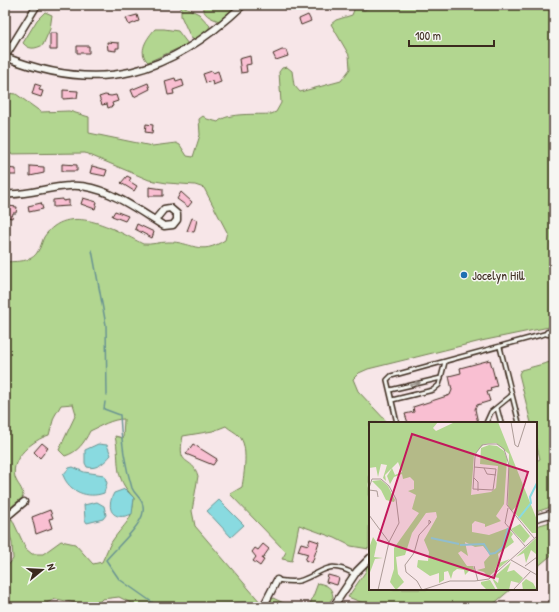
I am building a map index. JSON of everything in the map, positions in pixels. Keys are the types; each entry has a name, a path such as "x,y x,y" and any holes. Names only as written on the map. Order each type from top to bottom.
{"street":[{"path":"36,5 5,57 25,65 66,75 105,77 140,70 180,53 223,23 243,5"},
{"path":"5,194 18,194 69,186 90,188 117,198 155,220"},
{"path":"5,518 24,502"},
{"path":"537,518 554,513"},
{"path":"333,607 355,574 369,559"},
{"path":"263,607 277,580"}],"lane":[{"path":"397,422 387,380 391,376 551,333"},
{"path":"500,347 519,422"},
{"path":"392,400 433,390 439,385 445,362"},
{"path":"390,390 441,378"},
{"path":"486,422 491,412 512,395"},
{"path":"497,408 501,422"},
{"path":"277,580 301,581 328,568 338,568 355,574"}],"green space":[{"path":"181,5 199,14 210,26 208,30 195,40 191,38 181,16"},
{"path":"203,5 238,5 219,21 206,14"},
{"path":"350,5 356,5 364,10 373,5 554,5 554,326 481,341 368,369 359,373 353,379 358,391 387,422 369,422 369,549 351,546 335,538 299,525 292,561 282,559 286,552 230,494 242,487 243,482 245,453 242,440 239,436 226,426 213,431 183,436 181,446 183,458 192,466 198,476 192,511 195,526 261,603 259,607 139,607 119,597 102,599 94,607 86,607 81,604 56,599 36,607 16,607 5,597 5,570 13,559 12,543 7,523 12,519 26,549 32,554 43,554 61,541 75,544 93,564 102,562 111,543 132,512 134,498 123,483 118,469 115,436 123,438 124,419 111,421 90,431 74,452 65,456 59,450 76,414 73,404 61,405 54,417 49,435 30,445 19,457 14,470 15,477 22,491 23,497 5,512 5,262 23,261 32,258 39,249 44,237 54,226 66,221 78,219 92,221 105,226 143,244 176,242 202,248 216,245 225,240 227,232 204,188 195,185 149,180 85,153 5,154 5,93 16,94 41,112 69,111 89,117 89,133 152,146 176,143 180,145 187,156 193,157 200,135 199,119 203,116 207,119 218,122 222,119 235,115 271,114 276,112 281,103 279,72 282,68 287,67 292,71 294,85 300,92 341,81 350,69 349,55 331,24 336,20 352,15 354,10"},
{"path":"45,12 52,15 50,29 43,45 30,48 23,43 37,20"},
{"path":"155,29 178,31 188,44 148,62 143,54 144,45"},
{"path":"554,361 554,506 537,512 537,460 540,459 537,447 537,422 531,422 519,374 521,370"},
{"path":"554,521 554,553 537,567 537,526"},
{"path":"369,565 369,590 510,590 490,607 373,607 348,597 366,571 367,566"},
{"path":"318,583 328,587 332,591 333,597 326,607 309,607"},
{"path":"273,598 292,607 271,607 269,604"}],"water":[{"path":"98,444 107,445 111,455 103,463 97,466 91,468 87,467 85,463 85,450"},
{"path":"73,467 84,472 104,475 107,483 104,493 92,495 80,493 74,490 63,475 69,468"},
{"path":"125,489 134,498 132,514 125,516 116,515 111,509 111,499 114,493"},
{"path":"219,500 244,525 231,537 207,511"},
{"path":"97,502 104,506 106,515 103,519 87,523 85,520 84,505"}],"building":[{"path":"137,15 139,21 129,25 126,18"},
{"path":"308,15 311,21 301,25 299,19"},
{"path":"50,33 57,33 57,50 50,50"},
{"path":"107,42 119,43 119,48 116,48 116,51 108,50"},
{"path":"77,46 89,46 89,53 77,53"},
{"path":"286,50 288,56 276,60 273,54"},
{"path":"250,56 251,64 246,65 247,72 241,73 239,59"},
{"path":"212,71 213,73 218,71 221,82 213,85 212,81 206,83 203,74"},
{"path":"175,78 176,81 182,79 184,86 173,90 174,94 168,95 165,81"},
{"path":"148,83 150,89 134,97 131,90"},
{"path":"35,84 41,86 39,90 43,91 41,97 32,94"},
{"path":"63,90 78,91 77,98 63,99"},
{"path":"105,95 116,95 118,101 112,103 113,106 108,108 107,104 102,105 99,97"},
{"path":"146,124 153,125 152,133 145,132"},
{"path":"62,164 77,165 77,171 62,171"},
{"path":"30,166 44,167 44,173 30,176"},
{"path":"92,166 107,170 105,176 90,173"},
{"path":"5,168 16,169 16,175 5,175"},
{"path":"127,176 131,178 129,181 137,186 134,191 121,183"},
{"path":"149,187 163,189 163,196 149,196"},
{"path":"181,192 192,202 188,207 177,199"},
{"path":"83,198 97,202 95,209 81,204"},
{"path":"63,199 63,201 69,200 69,206 53,207 53,200"},
{"path":"41,203 43,209 29,212 28,206"},
{"path":"5,207 17,207 16,213 13,213 12,218 8,217 8,213 5,213"},
{"path":"115,211 128,216 125,221 112,216"},
{"path":"192,218 197,220 194,232 187,231"},
{"path":"137,224 154,232 152,238 135,229"},
{"path":"490,360 497,386 490,388 491,391 487,392 490,401 477,405 475,409 478,422 408,422 405,414 414,412 413,407 450,395 452,390 449,376 461,373 460,368"},
{"path":"42,443 48,448 40,458 34,452"},
{"path":"193,444 217,459 213,465 186,454"},
{"path":"50,510 53,518 49,519 52,528 36,534 32,517"},
{"path":"310,539 319,542 312,563 305,560 308,554 298,551 301,543 308,545"},
{"path":"263,544 269,549 262,559 264,560 260,566 253,561 256,557 252,552 255,548 258,550"},
{"path":"328,575 339,578 337,585 326,582"}],"waterway":[{"path":"92,250 106,325 107,395"},
{"path":"105,402 104,409 120,415 121,433 127,470 133,491 143,504 143,512 138,523 128,537 106,560 119,579 159,607"},
{"path":"188,607 259,602"}],"place":[{"name":"Jocelyn Hill","path":"464,275"}]}
